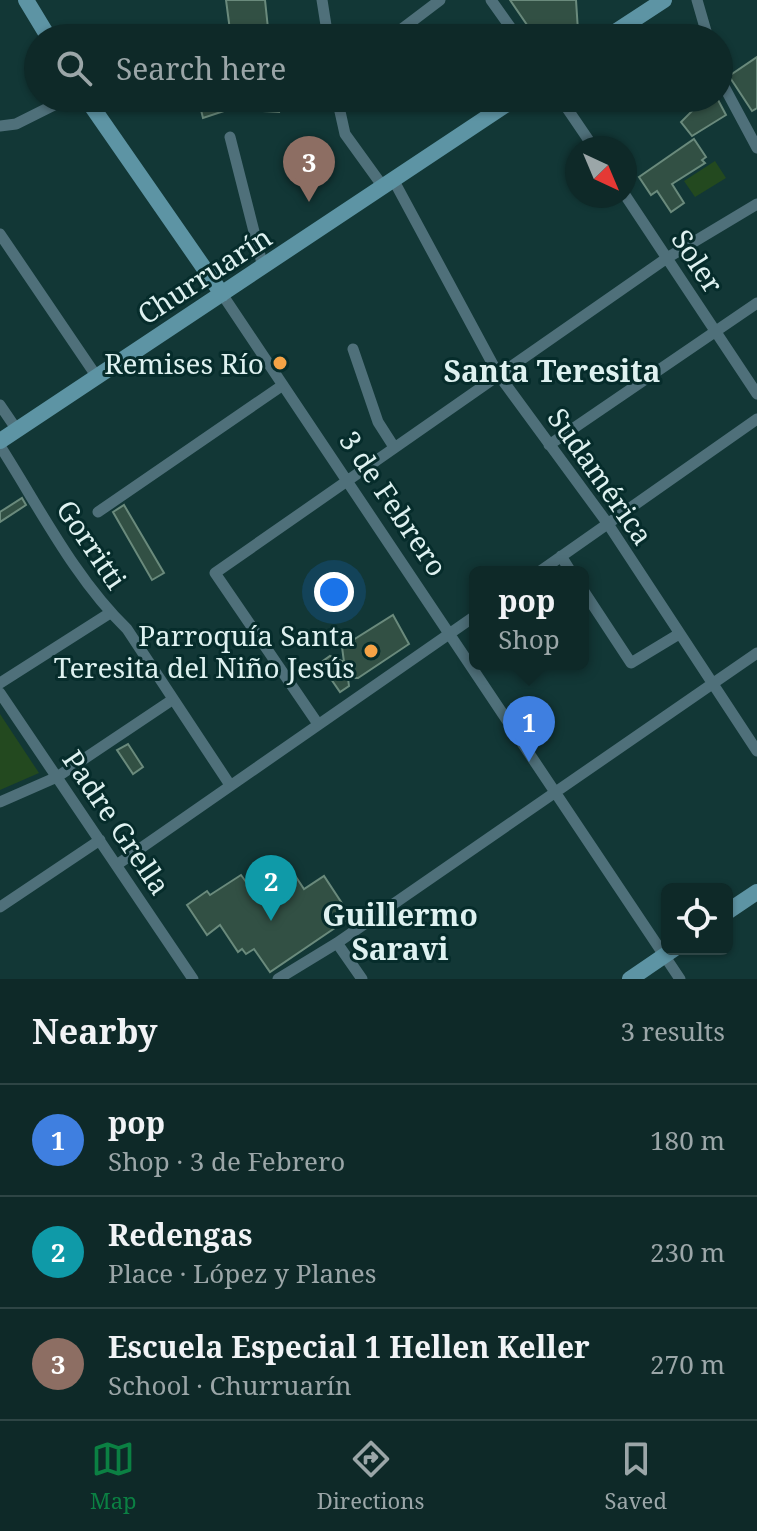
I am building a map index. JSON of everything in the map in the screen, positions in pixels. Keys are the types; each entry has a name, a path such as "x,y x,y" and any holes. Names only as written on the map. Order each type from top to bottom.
{"main road":[{"path":"26,0 41,24"},
{"path":"627,24 664,0"},
{"name":"3 de Febrero","path":"96,112 222,294"},
{"name":"Churruarín","path":"0,444 495,112"},
{"path":"733,908 757,892"},
{"path":"630,979 665,955"}],"street":[{"path":"322,0 326,24"},
{"path":"408,24 440,0"},
{"path":"491,0 508,24"},
{"path":"697,0 704,24"},
{"path":"733,103 757,148"},
{"path":"0,126 16,124 40,112"},
{"name":"Sudamérica","path":"340,112 345,134 389,184 498,374 608,524 757,751"},
{"path":"570,112 586,136"},
{"path":"230,137 263,267"},
{"path":"318,724 215,573 667,258 757,204"},
{"name":"Soler","path":"634,208 757,394"},
{"path":"0,234 97,377"},
{"name":"3 de Febrero","path":"222,294 469,664"},
{"path":"549,445 757,303"},
{"path":"353,349 378,422 394,447"},
{"path":"98,512 283,385"},
{"path":"0,405 17,430"},
{"path":"547,566 757,419"},
{"name":"Gorritti","path":"0,444 110,613 127,629 230,785"},
{"path":"561,556 567,566"},
{"path":"589,599 631,663 679,634"},
{"path":"0,683 110,613"},
{"path":"118,864 469,620"},
{"path":"278,979 337,943 553,790 757,653"},
{"name":"3 de Febrero","path":"473,670 553,790 661,941"},
{"name":"Padre Grella","path":"0,693 193,979"},
{"path":"0,802 57,777 172,700"},
{"path":"0,907 100,840"},
{"path":"337,943 362,979"},
{"name":"3 de Febrero","path":"670,955 680,979"}],"green space":[{"path":"715,161 726,178 695,197 684,181"},
{"path":"0,714 39,773 0,790"}],"building":[{"path":"226,0 265,0 268,24 229,24"},
{"path":"510,0 576,0 578,24 526,24"},
{"path":"757,57 757,108 752,111 733,82 733,73"},
{"path":"202,112 221,112 203,118"},
{"path":"691,112 724,112 726,115 692,136 681,122"},
{"path":"694,139 706,157 702,160 705,163 672,184 684,203 671,212 657,191 651,195 639,177"},
{"path":"22,498 26,505 0,522 0,512"},
{"path":"124,505 164,573 152,580 113,512"},
{"name":"Parroquía Santa Teresita del Niño Jesús","path":"393,615 409,644 358,678 348,678 349,686 340,692 320,663 330,656 344,662 342,647"},
{"path":"128,744 143,767 133,774 117,750"},
{"path":"292,871 304,889 324,876 351,917 270,972 254,949 246,954 242,949 238,952 220,925 207,935 187,905 207,891 210,895 241,875 249,886 262,878 268,887"}],"place":[{"name":"Escuela Especial 1 Hellen Keller","path":"309,202"},
{"name":"Remises Río","path":"280,363"},
{"name":"Parroquía Santa Teresita del Niño Jesús","path":"371,651"},
{"name":"pop","path":"529,762"},
{"name":"Redengas","path":"271,921"}],"district":[{"name":"Santa Teresita","path":"552,370"},
{"name":"Guillermo Saravi","path":"400,931"}]}
